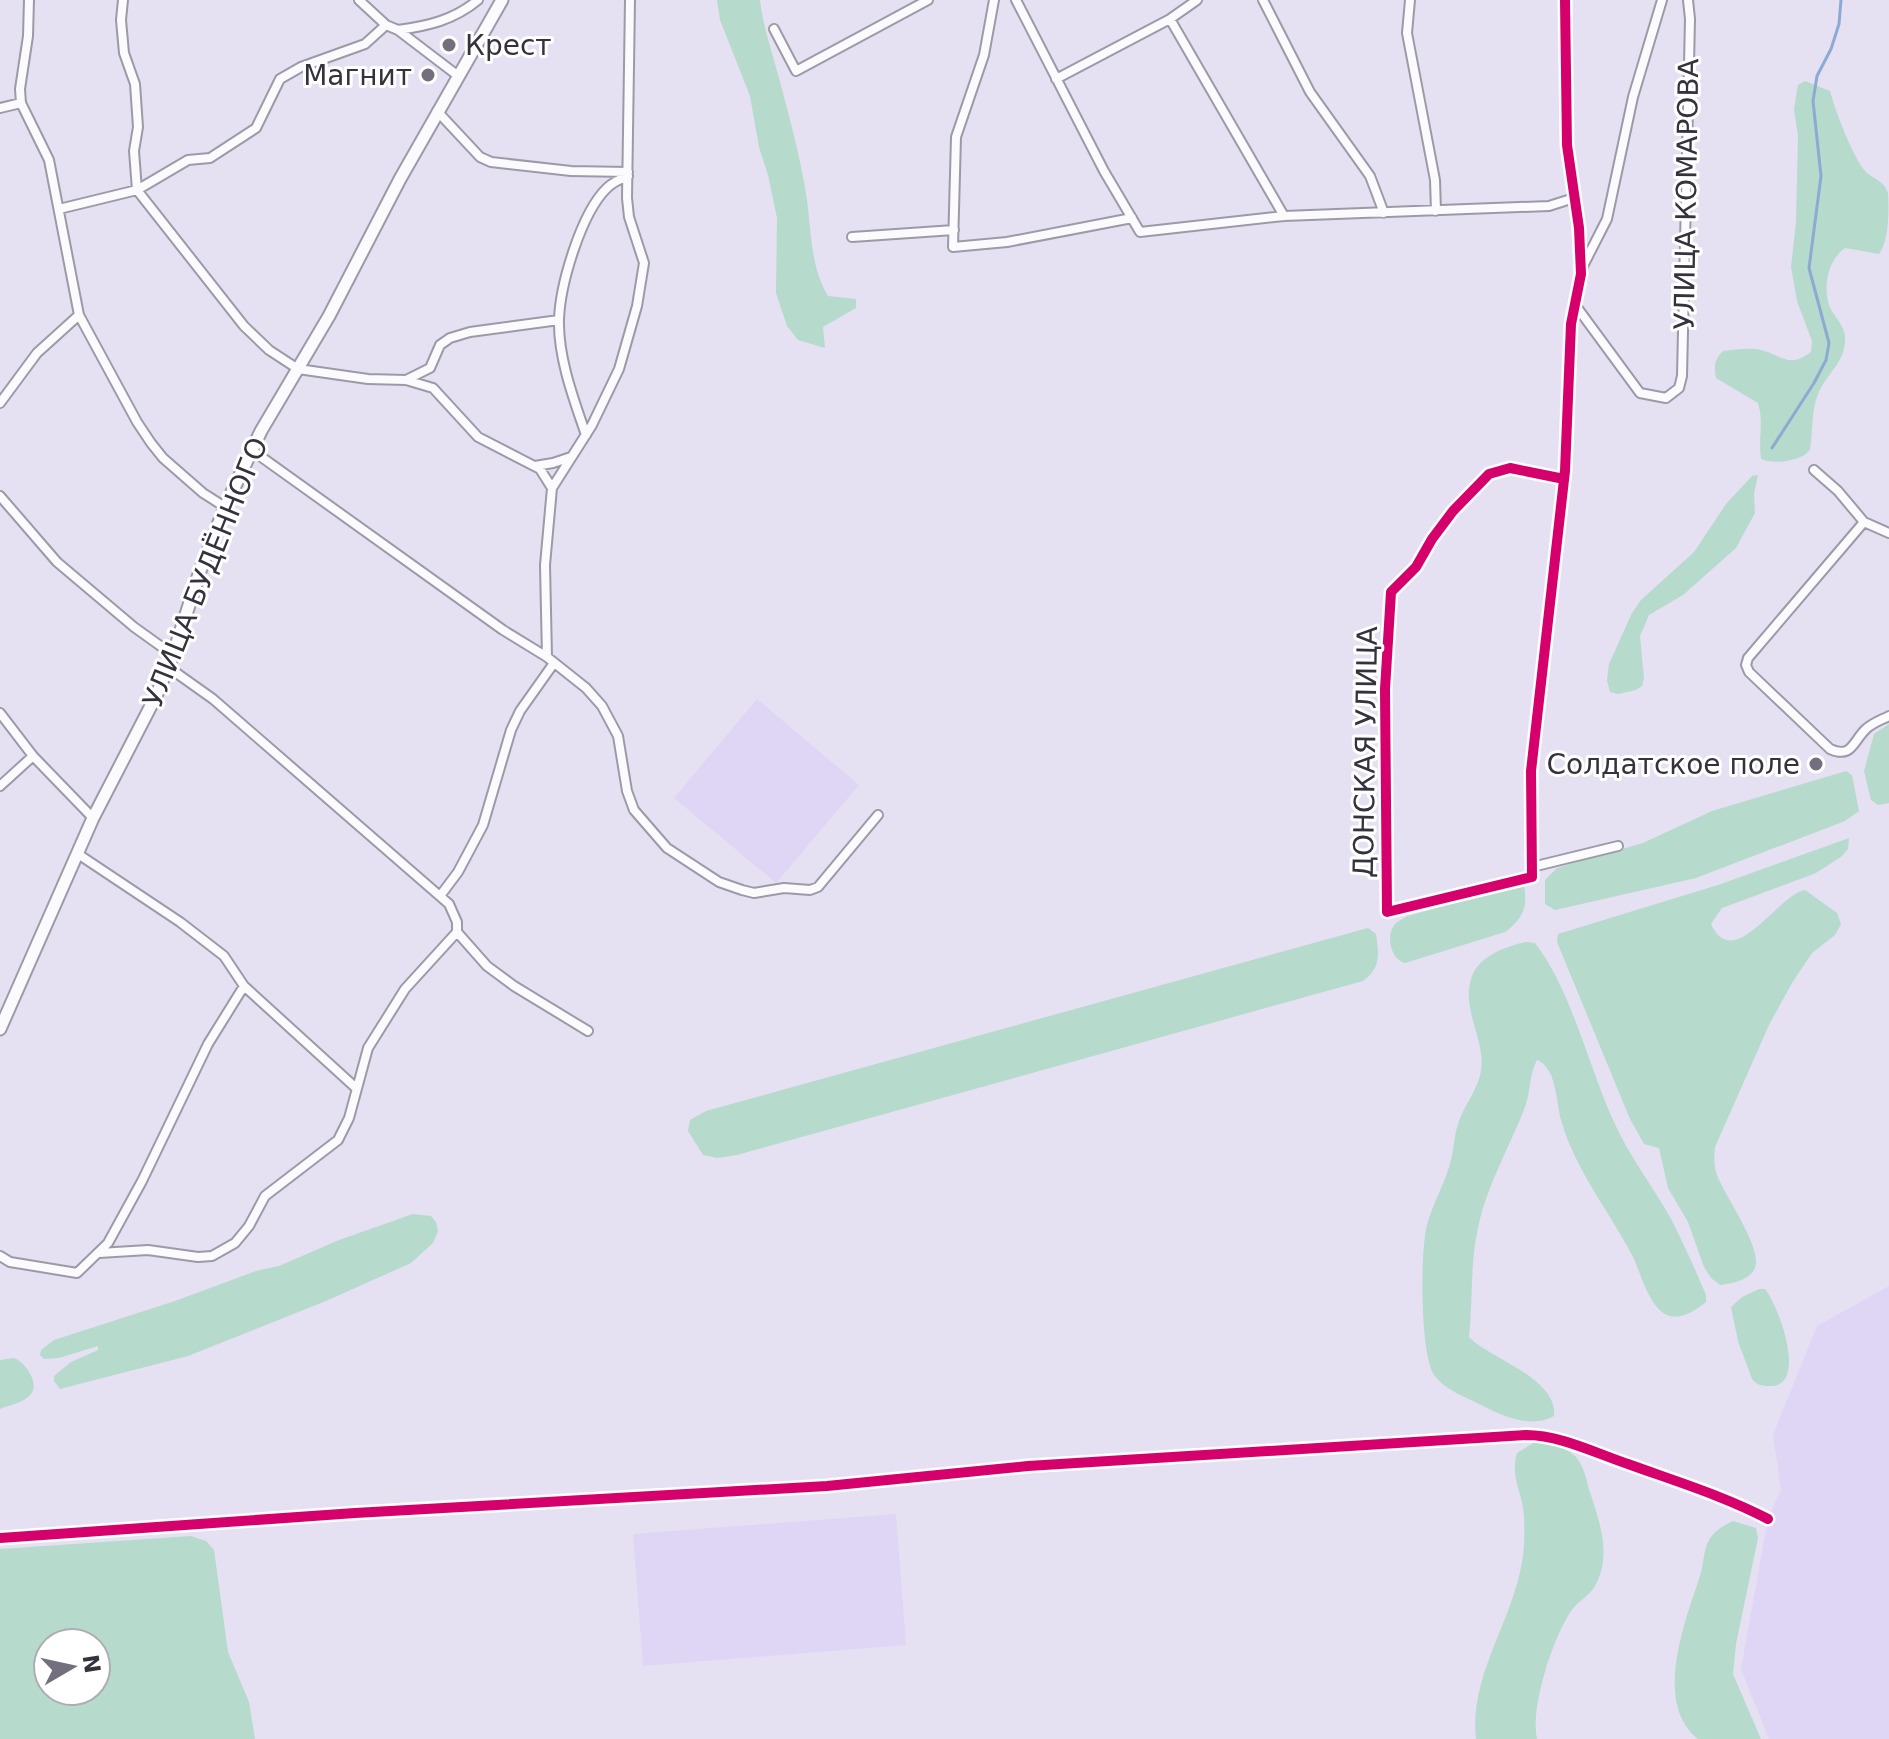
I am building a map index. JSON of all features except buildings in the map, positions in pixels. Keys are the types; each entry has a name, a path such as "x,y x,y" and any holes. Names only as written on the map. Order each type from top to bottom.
{"main road":[{"name":"УЛИЦА БУДЁННОГО","path":"0,1029 93,818 144,721 170,661 225,507 437,111 502,0"}],"street":[{"path":"29,0 21,103 49,160 79,315 151,443 163,458 203,493 225,507"},
{"path":"123,0 124,53 135,84 137,190 244,326 269,350 298,369 368,379 406,380 433,388 478,437 535,466 544,473 552,488"},
{"path":"359,0 386,25 398,30 457,75"},
{"path":"398,30 432,26 466,10 478,0"},
{"path":"440,896 458,872 483,825 511,730 550,660 545,565 552,488 586,435 619,369 637,306 644,263 629,217 630,0"},
{"path":"774,29 796,71 928,0"},
{"path":"994,0 984,55 956,137 953,247 1007,242 1132,218"},
{"path":"1016,0 1140,232 1284,216 1549,206 1574,198"},
{"path":"1056,79 1170,19 1197,0"},
{"path":"1263,0 1310,92 1370,176 1384,213"},
{"path":"1410,0 1407,33 1435,180 1436,211"},
{"path":"1565,0 1567,145 1581,269 1570,346 1564,479 1531,771 1532,872 1618,846"},
{"name":"УЛИЦА КОМАРОВА","path":"1581,269 1607,219 1633,97 1662,0"},
{"name":"УЛИЦА КОМАРОВА","path":"1576,306 1640,393 1666,398 1679,388 1682,376 1688,0"},
{"path":"1170,19 1284,216"},
{"path":"59,209 137,190 188,160 210,158 256,128 280,79 301,67 365,44 386,25"},
{"path":"0,108 21,103"},
{"path":"437,111 480,157 491,162 628,174"},
{"path":"586,435 564,359 559,320 574,252 586,221 607,187 628,174"},
{"path":"852,237 954,230"},
{"path":"0,403 37,353 79,315"},
{"path":"406,380 430,368 440,345 450,338 470,332 559,320"},
{"path":"253,451 586,688 602,706 618,736 627,791 634,810 667,848 719,882 754,893 818,887 878,815"},
{"path":"535,466 572,456"},
{"name":"ДОНСКАЯ УЛИЦА","path":"1532,872 1387,912 1385,686 1391,592 1416,567 1453,511 1489,474 1510,468 1564,479"},
{"path":"1814,470 1838,491 1864,522 1889,533"},
{"path":"0,496 57,562 440,896 454,913 457,932 487,966 588,1031"},
{"path":"1864,522 1748,658 1746,665 1749,672 1830,749 1838,753 1851,749 1868,727 1889,716"},
{"path":"0,713 33,756 93,818"},
{"path":"0,786 33,756"},
{"path":"78,854 180,922 224,956 244,986 356,1088"},
{"path":"99,1253 148,1250 212,1256 235,1243 249,1226 265,1196 338,1140 349,1118 368,1048 405,989 457,932"},
{"path":"0,1256 10,1262 77,1273 99,1253 108,1243 142,1181 208,1044 244,986"},
{"path":"0,1538 341,1514 827,1486 1028,1466 1541,1435 1741,1505 1768,1519"}],"shaded area":[{"path":"757,699 859,785 776,883 674,798"},
{"path":"1889,1286 1889,1739 1769,1739 1741,1669 1768,1519 1781,1489 1773,1435 1817,1326"},
{"path":"896,1514 906,1645 643,1666 633,1534"}],"green space":[{"path":"717,0 760,0 801,165 817,271 828,296 856,299 856,308 823,327 825,348 798,340 787,326 776,293 777,218 750,96 720,20"},
{"path":"1805,81 1830,91 1856,156 1866,172 1887,189 1888,225 1879,254 1845,248 1834,259 1827,281 1827,297 1844,333 1842,354 1821,387 1816,401 1810,450 1794,459 1773,462 1761,459 1758,403 1716,378 1715,367 1723,351 1756,349 1790,360 1811,352 1812,341 1797,301 1791,267 1796,222 1798,136 1794,109 1798,85"},
{"path":"1758,475 1754,494 1755,513 1736,548 1683,595 1649,615 1640,636 1642,686 1618,694 1610,692 1607,680 1609,664 1632,613 1641,600 1694,552 1726,504 1752,476"},
{"path":"1889,724 1889,803 1878,805 1871,800 1864,771 1874,734"},
{"path":"1846,771 1852,775 1859,811 1845,821 1696,878 1555,910 1545,904 1545,880 1557,868 1643,843 1712,811"},
{"path":"1849,838 1848,849 1841,857 1816,873 1722,908 1711,924 1721,937 1732,940 1744,936 1782,904 1805,890 1837,913 1841,924 1835,935 1812,953 1792,983 1769,1025 1715,1147 1716,1172 1749,1236 1756,1261 1754,1270 1748,1276 1720,1285 1704,1267 1688,1222 1668,1188 1659,1148 1644,1144 1630,1119 1557,942 1558,934 1718,885"},
{"path":"1524,885 1524,906 1520,917 1505,932 1405,963 1396,957 1391,946 1391,933 1396,923 1406,917"},
{"path":"1368,928 1376,934 1378,955 1376,966 1363,981 737,1155 717,1158 703,1155 688,1131 690,1120 706,1111"},
{"path":"1526,942 1535,943 1559,983 1614,1122 1670,1217 1706,1295 1706,1302 1682,1316 1667,1315 1655,1305 1624,1240 1575,1156 1561,1120 1552,1078 1544,1064 1537,1060 1525,1107 1491,1184 1481,1216 1473,1259 1469,1337 1521,1370 1545,1391 1552,1403 1554,1416 1535,1421 1497,1413 1438,1380 1429,1363 1423,1302 1427,1225 1450,1165 1459,1121 1481,1071 1480,1047 1469,1000 1472,976 1487,958 1502,949"},
{"path":"413,1214 431,1216 438,1231 433,1243 411,1263 188,1356 60,1389 54,1376 71,1362 98,1350 98,1346 59,1358 44,1359 40,1355 41,1350 54,1340 256,1271 279,1266 339,1240"},
{"path":"1765,1289 1777,1312 1789,1361 1787,1374 1781,1383 1769,1386 1759,1385 1752,1379 1738,1341 1731,1307 1742,1297"},
{"path":"14,1358 30,1374 33,1390 24,1400 0,1409 0,1360"},
{"path":"1535,1442 1561,1448 1580,1463 1600,1525 1603,1548 1601,1572 1591,1591 1571,1611 1550,1655 1537,1709 1537,1739 1476,1739 1479,1693 1510,1607 1523,1555 1524,1514 1515,1461 1517,1453"},
{"path":"1733,1521 1756,1528 1758,1538 1736,1644 1733,1674 1761,1739 1698,1739 1684,1723 1677,1704 1676,1660 1707,1544 1717,1531"},
{"path":"191,1536 206,1541 214,1550 228,1652 249,1702 255,1739 0,1739 0,1549"}],"waterway":[{"path":"1772,448 1814,383 1826,360 1829,343 1809,268 1821,176 1813,101 1817,76 1839,24 1841,0"}],"cycle path":[{"path":"1564,479 1510,468 1489,474 1453,511 1416,567 1391,592 1385,689 1387,912 1532,877 1531,771 1565,471 1571,324 1581,274 1579,228 1567,145 1565,0"},
{"path":"0,1538 355,1513 827,1486 1028,1466 1526,1435 1577,1445 1717,1496 1768,1519"}],"place":[{"name":"Крест","path":"449,45"},
{"name":"Магнит","path":"428,75"},
{"name":"Солдатское поле","path":"1816,764"}]}
